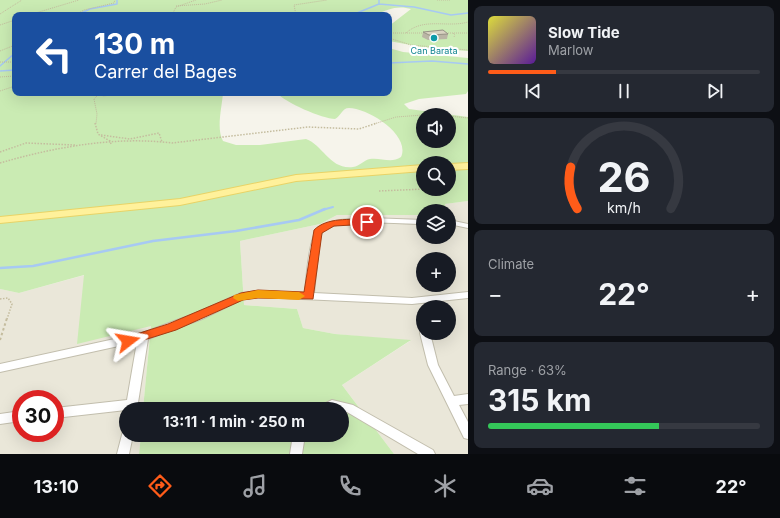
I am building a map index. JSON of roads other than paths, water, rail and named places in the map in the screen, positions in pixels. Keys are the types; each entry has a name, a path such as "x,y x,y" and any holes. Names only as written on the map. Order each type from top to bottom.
{"main road":[{"path":"456,167 468,166"},
{"path":"0,220 180,202 296,178 416,169"}],"street":[{"path":"309,296 317,232 322,228 340,222 416,222"},
{"path":"456,223 468,226"},
{"path":"0,368 143,337 192,319 241,296 258,294 416,302"},
{"path":"442,300 468,295"},
{"path":"132,402 143,337"},
{"path":"427,340 433,365 468,434"},
{"path":"452,401 468,399"},
{"path":"64,412 119,408"},
{"path":"349,408 429,454"},
{"path":"0,419 12,417"},
{"path":"124,454 126,442"},
{"path":"296,454 298,442"}],"waterway":[{"path":"84,12 90,9 117,4 117,0"},
{"path":"359,12 379,4"},
{"path":"379,4 414,7 451,15 468,13"},
{"path":"0,66 12,56"},
{"path":"392,63 432,61 468,64"},
{"path":"0,71 12,70"},
{"path":"324,210 333,207"},
{"path":"0,268 33,266 153,241 236,231 299,220 324,210"}],"place":[{"name":"Can Barata","path":"434,38"}]}
